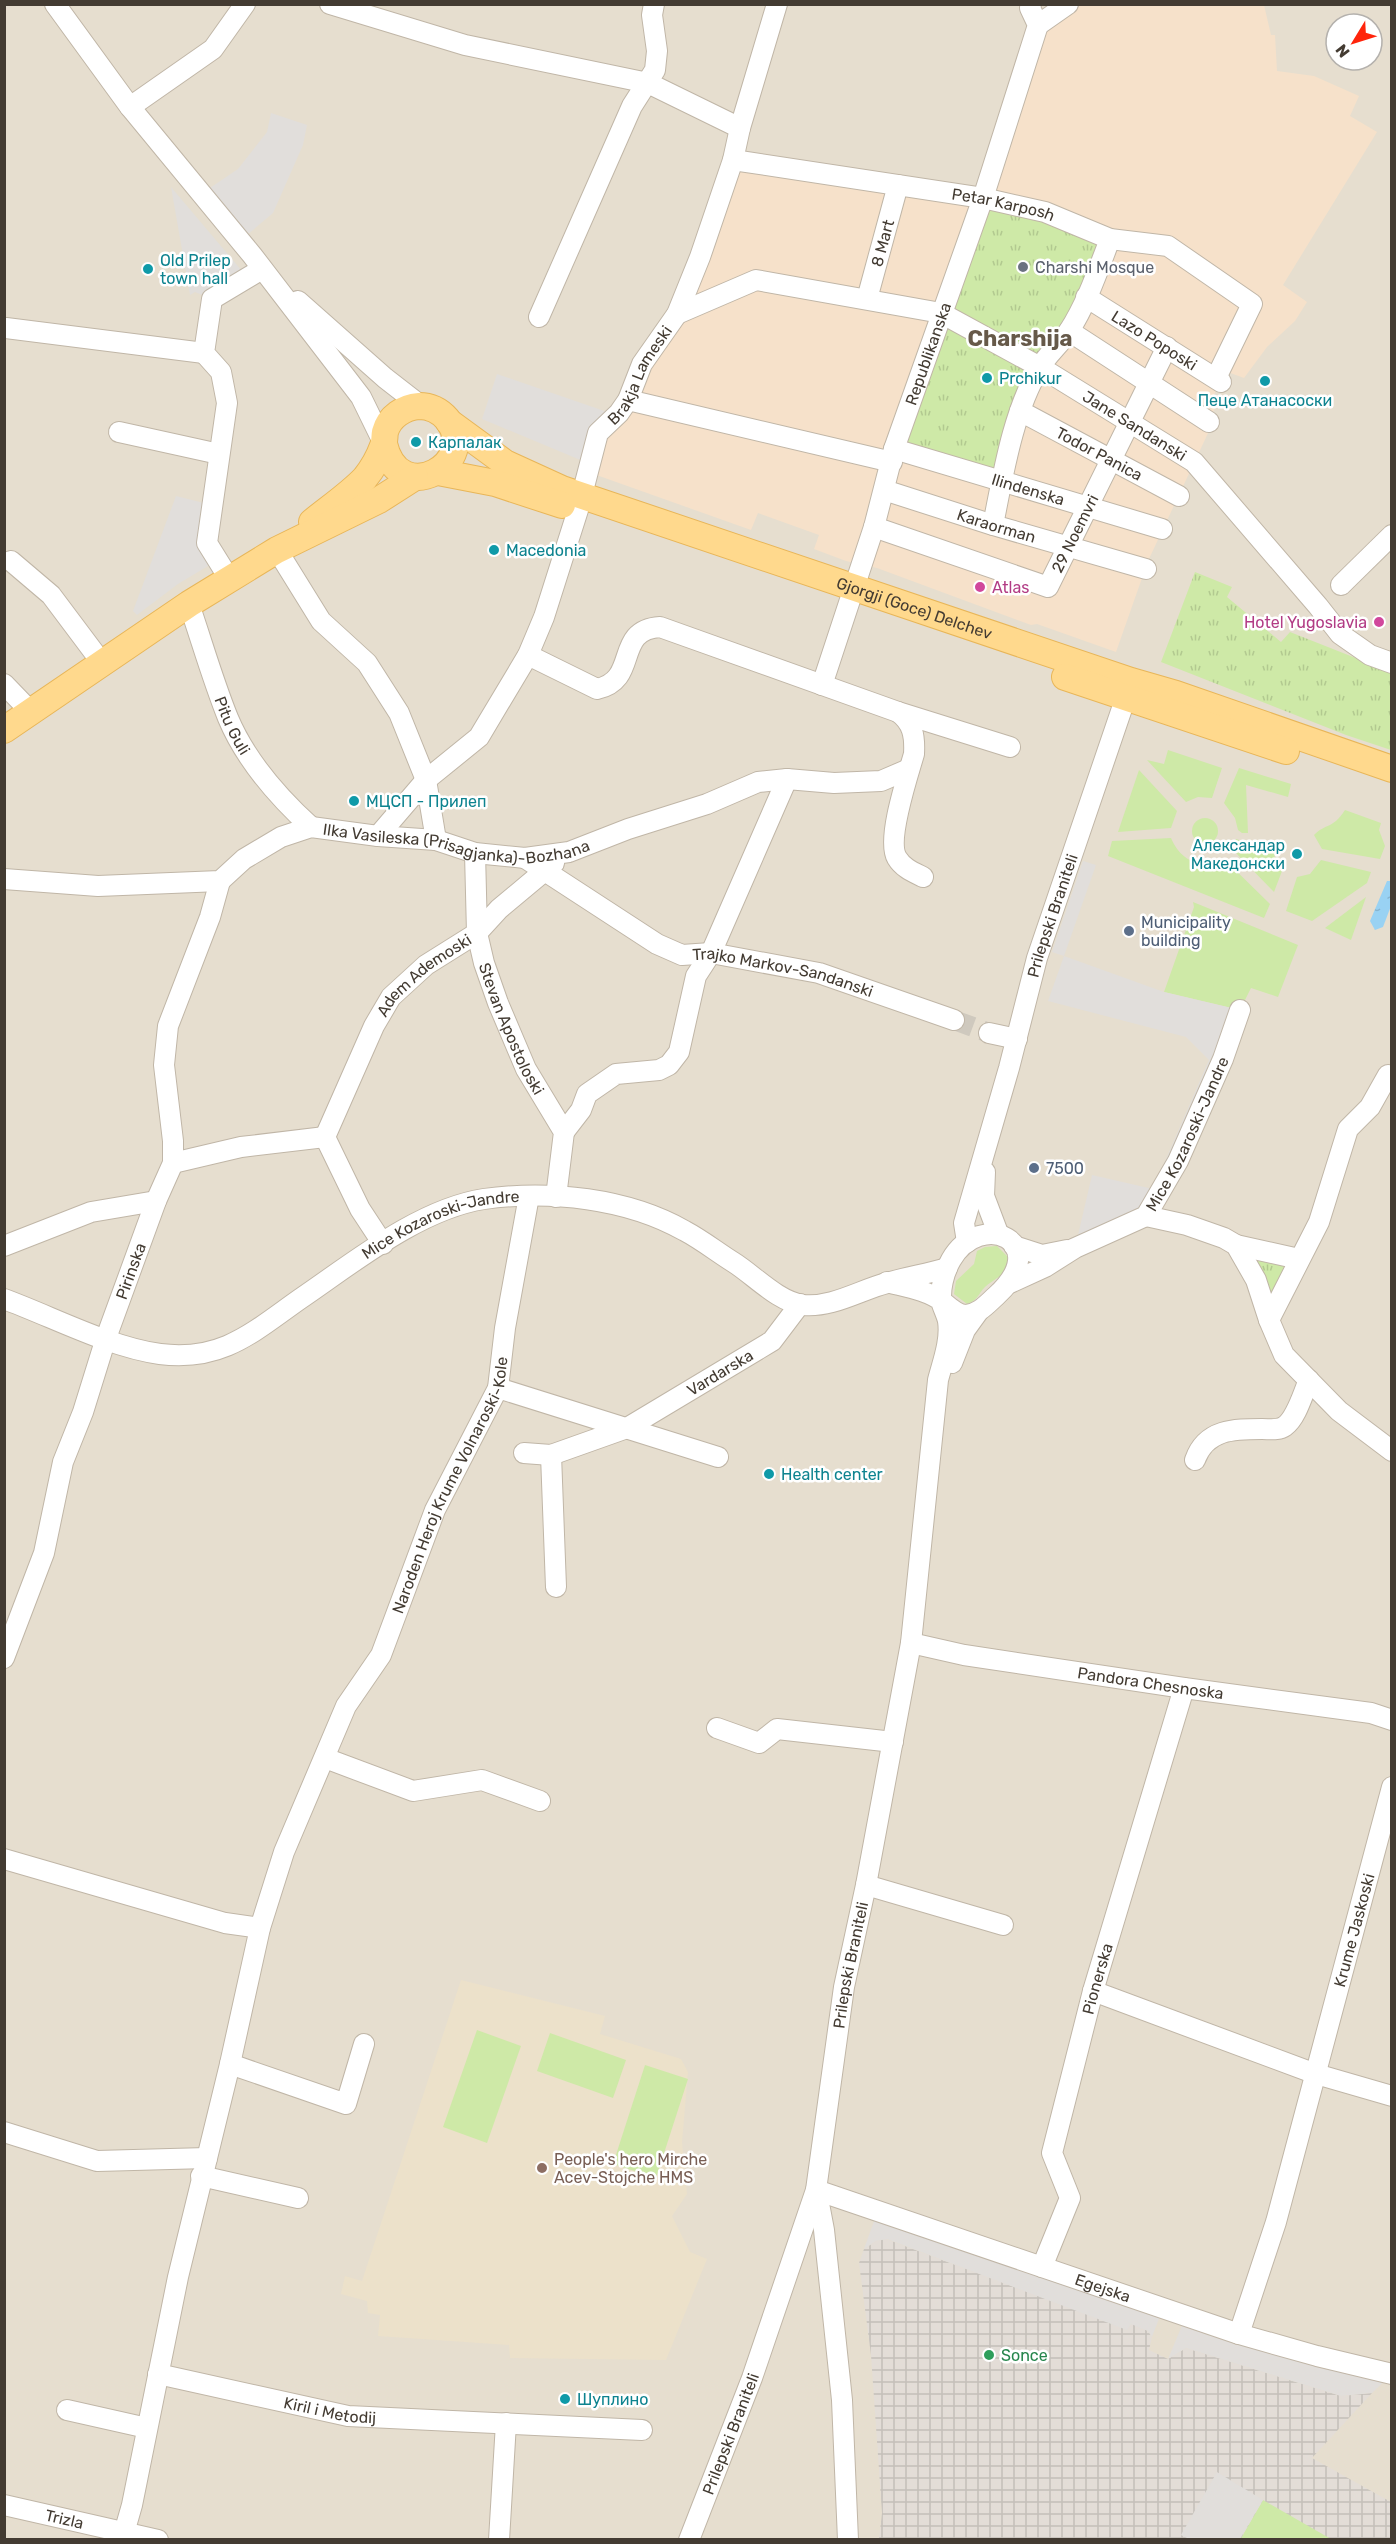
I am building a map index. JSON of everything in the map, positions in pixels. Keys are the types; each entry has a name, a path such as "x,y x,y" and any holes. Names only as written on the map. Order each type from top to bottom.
{"main road":[{"path":"4,730 189,604 277,550 426,475 452,455 455,444 449,422 432,408 421,406 409,407 398,413 390,421 376,463 364,479 277,550"},
{"name":"Gjorgji (Goce) Delchev","path":"449,422 505,463 562,489 580,502"},
{"path":"384,444 393,466 403,473 426,475"},
{"name":"Gjorgji (Goce) Delchev","path":"426,475 495,483 580,502 1127,690 1392,788"},
{"name":"Gjorgji (Goce) Delchev","path":"1127,690 1176,694 1392,769"}],"street":[{"path":"55,4 130,107 262,269 361,397 384,444"},
{"path":"130,107 213,49 245,4"},
{"path":"330,4 465,45 648,83 740,128"},
{"path":"539,317 632,106 655,69 657,51 652,15 654,4"},
{"name":"Brakja Lameski","path":"378,836 426,780 479,737 528,655 544,617 580,502 598,433 619,413 628,399 642,364 677,314 700,257 733,160 740,128 777,4"},
{"path":"1031,4 1030,8 1038,25 1068,4"},
{"name":"Republikanska","path":"822,685 874,527 893,455 983,198 1038,25"},
{"name":"Petar Karposh","path":"733,160 983,198 1045,212 1110,239 1168,246 1252,304 1219,380"},
{"name":"8 Mart","path":"867,299 898,185"},
{"path":"993,525 1001,481 1020,411 1040,367 1069,331 1110,239"},
{"path":"204,353 212,299 262,269"},
{"path":"262,269 385,378 421,406"},
{"name":"Jane Sandanski","path":"677,314 756,280 941,313 1040,367 1194,462 1340,634 1370,655 1392,663"},
{"name":"Lazo Poposki","path":"1086,297 1219,380"},
{"path":"6,328 204,353 221,372 227,403 207,543 230,580"},
{"path":"1069,331 1209,422"},
{"name":"29 Noemvri","path":"874,527 1048,587 1167,347"},
{"name":"Ilindenska","path":"628,399 893,455 1001,481 1162,529"},
{"name":"Todor Panica","path":"1020,411 1179,496"},
{"path":"119,432 219,454"},
{"name":"Karaorman","path":"884,490 993,525 1146,569"},
{"path":"1341,585 1392,535"},
{"path":"277,550 321,621 367,663 399,713 426,780 436,840"},
{"path":"11,561 51,595 102,663"},
{"name":"Pitu Guli","path":"189,604 228,718 250,759 279,798 311,826"},
{"path":"528,655 597,689 608,687 619,678 636,635 647,628 660,627 898,712 1010,747"},
{"path":"4,684 31,712"},
{"name":"Prilepski Braniteli","path":"967,1242 964,1223 1017,1040 1037,958 1127,690"},
{"path":"898,712 909,720 915,739 893,842 896,856 905,868 923,877"},
{"name":"Ilka Vasileska (Prisagjanka)-Bozhana","path":"220,881 244,859 281,837 311,826 378,836 436,840 475,853 525,858 569,852 628,829 707,804 758,782 787,779 834,783 881,781 909,769"},
{"path":"556,1197 564,1132 581,1110 587,1094 616,1074 659,1071 669,1065 679,1052 696,976 711,953 787,779"},
{"name":"Adem Ademoski","path":"325,1137 374,1026 391,997 426,965 477,933 499,909 569,852"},
{"name":"Stevan Apostoloski","path":"475,853 477,933 484,963 502,1014 526,1069 564,1132"},
{"name":"Trajko Markov-Sandanski","path":"525,858 657,944 682,955 711,953 819,973 954,1020"},
{"path":"4,879 98,886 220,881"},
{"name":"Pirinska","path":"4,1658 44,1553 63,1462 83,1412 106,1338 156,1201 173,1163 173,1141 164,1065 168,1026 210,917 220,881"},
{"name":"Mice Kozaroski-Jandre","path":"1010,1283 1046,1268 1075,1248 1146,1216 1178,1161 1223,1059 1240,1010"},
{"path":"989,1033 1017,1040"},
{"path":"1269,1320 1319,1222 1348,1129 1370,1107 1388,1075 1392,1077"},
{"path":"173,1163 241,1147 325,1137 360,1209 383,1244"},
{"name":"Prilepski Braniteli","path":"985,1155 984,1196 998,1233"},
{"name":"Mice Kozaroski-Jandre","path":"4,1299 106,1338 160,1354 197,1355 240,1342 383,1244 440,1210 483,1199 529,1196 585,1198 642,1212 684,1230 776,1293 800,1304 821,1305 887,1282 947,1268"},
{"name":"Naroden Heroj Krume Volnaroski-Kole","path":"123,2536 204,2167 231,2064 260,1928 285,1852 346,1706 381,1655 435,1510 498,1388 505,1328 529,1196"},
{"path":"4,1246 91,1212 156,1201"},
{"path":"1146,1216 1187,1225 1224,1238 1236,1245 1299,1259"},
{"path":"887,1282 912,1288 941,1301 950,1309 964,1315 978,1312 1010,1283 1017,1271 1019,1257 1014,1246 998,1233 984,1234 967,1242 952,1258 947,1268 941,1301"},
{"path":"1236,1245 1256,1280 1269,1320 1284,1355 1339,1411 1392,1451"},
{"name":"Mice Kozaroski-Jandre","path":"1014,1246 1042,1255 1075,1248"},
{"name":"Prilepski Braniteli","path":"689,2540 752,2378 816,2190 844,1987 866,1885 911,1643 938,1380 947,1347 948,1322 941,1301"},
{"name":"Vardarska","path":"524,1453 551,1455 627,1428 772,1341 800,1304"},
{"name":"Prilepski Braniteli","path":"933,1423 956,1350 965,1330 978,1312"},
{"path":"1196,1460 1200,1447 1215,1436 1235,1429 1275,1430 1284,1427 1290,1420 1309,1380"},
{"path":"498,1388 718,1457"},
{"path":"551,1455 556,1587"},
{"name":"Pandora Chesnoska","path":"911,1643 964,1655 1371,1713 1392,1720"},
{"name":"Pionerska","path":"1042,2267 1070,2198 1052,2153 1093,1991 1184,1688"},
{"path":"717,1728 759,1743 777,1729 893,1743"},
{"path":"325,1758 412,1791 482,1780 540,1801"},
{"name":"Krume Jaskoski","path":"1239,2334 1276,2222 1316,2074 1385,1839 1392,1787"},
{"path":"4,1859 225,1923 260,1928"},
{"path":"866,1885 1004,1925"},
{"path":"1093,1991 1316,2074 1392,2096"},
{"path":"231,2064 346,2104 364,2044"},
{"path":"4,2132 97,2161 204,2167 298,2198"},
{"name":"Prilepski Braniteli","path":"816,2190 824,2230 842,2400 848,2540"},
{"name":"Egejska","path":"816,2190 1239,2334 1392,2374"},
{"name":"Kiril i Metodij","path":"158,2374 348,2416 642,2430"},
{"path":"67,2410 147,2428"},
{"path":"499,2540 506,2423"},
{"name":"Trizla","path":"4,2505 123,2536 158,2540"}],"shaded area":[{"path":"5,5 1391,5 1391,2539 5,2539"},
{"path":"1068,5 1264,5 1271,35 1275,35 1277,71 1314,76 1359,96 1350,116 1377,132 1283,285 1307,302 1295,321 1267,347 1244,378 1225,371 1214,395 1221,400 1210,416 1209,431 1148,561 1116,652 1037,624 1031,625 877,568 846,561 814,549 819,535 758,513 751,530 588,472 598,433 677,314 733,160 983,197 1038,25"},
{"path":"271,113 307,125 303,145 273,213 240,241 201,194 238,169 267,132"},
{"path":"171,187 248,278 212,299 195,292 190,295"},
{"path":"497,374 613,414 590,464 482,419"},
{"path":"176,496 212,505 218,560 178,584 137,615 133,611"},
{"path":"1083,861 1096,865 1064,956 1052,952"},
{"path":"1064,956 1164,992 1240,1010 1146,1216 1075,1248 1092,1175 1153,1189 1209,1060 1186,1037 1048,1001"},
{"name":"People's hero Mirche Acev-Stojche HMS","path":"461,1980 605,2016 600,2034 681,2059 688,2072 682,2142 687,2194 672,2216 690,2252 707,2259 666,2360 510,2358 509,2345 378,2336 380,2315 368,2313 367,2301 341,2294 345,2276 362,2281"},
{"path":"878,2210 1163,2308 1152,2337 1148,2331 1131,2324 1127,2330 887,2239 876,2241 864,2249"},
{"path":"886,2239 1127,2329 1131,2323 1148,2331 1152,2337 1149,2350 1168,2359 1186,2348 1341,2396 1372,2393 1312,2458 1391,2502 1391,2539 879,2539 882,2513 871,2355 859,2263 864,2249 876,2241"},
{"path":"1186,2316 1391,2375 1372,2393 1341,2396 1186,2348 1168,2359"},
{"path":"1217,2472 1263,2500 1240,2539 1189,2539 1181,2535"}],"green space":[{"path":"983,198 1110,239 1040,367 1001,481 894,449"},
{"path":"1195,572 1232,587 1227,597 1281,642 1290,632 1391,672 1391,750 1346,735 1161,662"},
{"path":"1168,750 1222,768 1212,798 1198,797 1186,802 1147,760 1164,764"},
{"path":"1239,768 1291,784 1288,797 1246,785 1248,833 1238,830 1235,818 1224,803"},
{"path":"1139,770 1177,811 1171,828 1118,832"},
{"path":"1345,810 1381,823 1379,830 1385,846 1380,859 1322,849 1314,835 1337,820"},
{"path":"1205,818 1214,822 1218,831 1214,840 1205,844 1196,840 1192,831 1196,822"},
{"path":"1171,838 1180,852 1192,861 1207,863 1223,858 1270,904 1264,918 1108,856 1112,841"},
{"path":"1236,839 1274,851 1275,860 1282,871 1274,892 1232,849"},
{"path":"1321,860 1371,872 1367,883 1312,921 1286,911 1297,877 1310,874"},
{"path":"1366,897 1351,940 1325,928"},
{"path":"1193,902 1298,945 1278,997 1251,988 1240,1010 1164,992 1194,907"},
{"path":"1236,1245 1299,1259 1269,1320"},
{"path":"997,1246 1008,1257 1004,1272 985,1287 976,1299 967,1304 954,1294 956,1281 974,1264 977,1251 985,1247"},
{"path":"477,2030 521,2046 487,2143 443,2127"},
{"path":"550,2033 626,2060 613,2098 537,2071"},
{"path":"645,2065 688,2079 656,2178 613,2164"},
{"path":"1263,2500 1331,2539 1240,2540"}],"water":[{"path":"1387,881 1391,881 1391,906 1383,927 1375,930 1370,921"}],"tunnel":[{"path":"954,1020 989,1033"}],"place":[{"name":"Charshi Mosque","path":"1023,267"},
{"name":"Old Prilep town hall","path":"148,269"},
{"name":"Prchikur","path":"987,378"},
{"name":"Пеце Атанасоски","path":"1265,381"},
{"name":"Карпалак","path":"416,442"},
{"name":"Macedonia","path":"494,550"},
{"name":"Atlas","path":"980,587"},
{"name":"Hotel Yugoslavia","path":"1379,622"},
{"name":"МЦСП - Прилеп","path":"354,801"},
{"name":"Александар Македонски","path":"1297,854"},
{"name":"Municipality building","path":"1129,931"},
{"name":"7500","path":"1034,1168"},
{"name":"Health center","path":"769,1474"},
{"name":"People's hero Mirche Acev-Stojche HMS","path":"542,2168"},
{"name":"Sonce","path":"989,2355"},
{"name":"Шуплино","path":"565,2399"}],"district":[{"name":"Charshija","path":"1020,338"}]}
